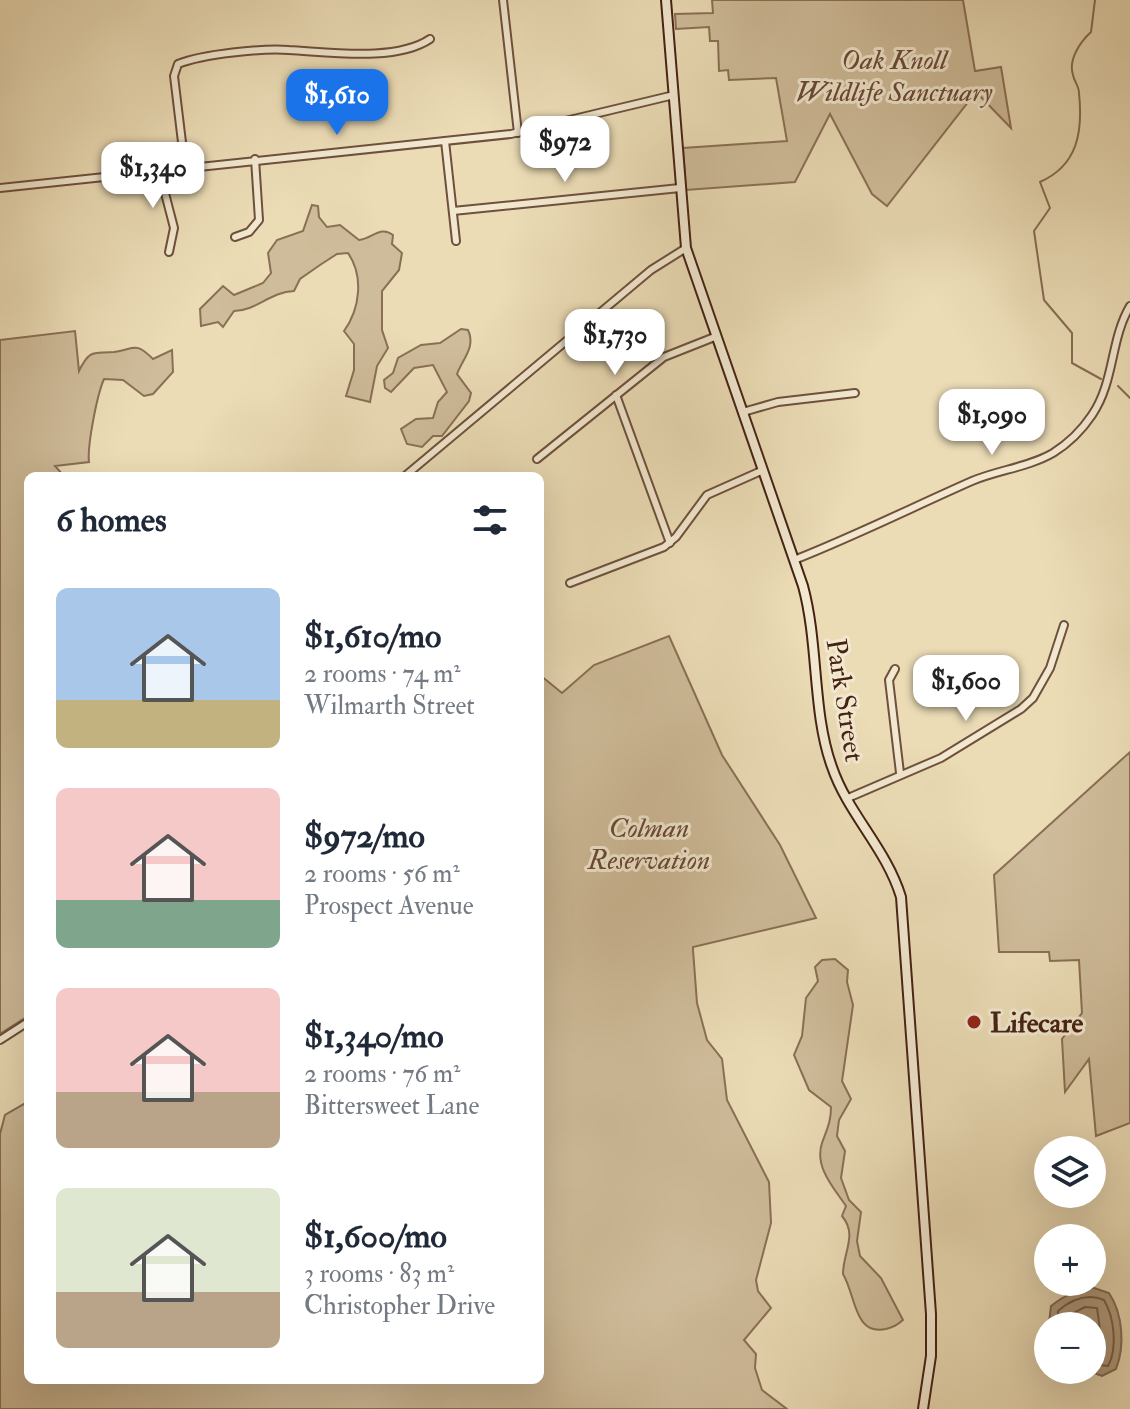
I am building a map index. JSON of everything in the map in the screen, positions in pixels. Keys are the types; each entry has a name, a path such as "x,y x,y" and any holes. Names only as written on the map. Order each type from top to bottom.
{"main road":[{"name":"Park Street","path":"666,0 686,248 794,560 814,631 826,750 848,798 887,859 905,920 932,1339 923,1409"}],"street":[{"path":"503,0 518,133"},
{"path":"185,167 174,76 178,64 277,50 334,54 408,48 430,39"},
{"path":"0,188 518,133 674,95"},
{"path":"445,141 456,241"},
{"path":"235,237 249,232 259,220 255,159"},
{"path":"159,170 174,228 169,252"},
{"path":"453,211 680,188"},
{"path":"410,472 651,270 686,248"},
{"path":"794,560 901,516 972,481 1049,455 1066,444 1083,428 1106,389 1120,325 1130,306"},
{"path":"537,459 664,357 717,336"},
{"path":"743,412 778,402 855,393"},
{"path":"616,395 670,543"},
{"path":"570,583 670,543 707,495 761,471"},
{"path":"848,798 900,773 941,758 1007,719 1033,698 1050,668 1064,625"},
{"path":"895,669 889,680 900,773"},
{"path":"0,1040 24,1025"}],"green space":[{"name":"Oak Knoll Wildlife Sanctuary","path":"712,0 963,0 975,71 1001,67 1011,128 976,92 887,206 872,194 830,114 795,182 686,190 683,148 787,141 776,78 729,80 728,70 719,71 718,41 710,41 709,27 676,29 675,14 713,13"},
{"path":"312,205 318,206 319,217 327,227 340,225 359,240 388,232 393,235 392,244 402,253 399,270 382,291 382,330 388,348 377,366 370,402 346,396 354,370 354,344 344,331 354,313 358,292 356,272 348,253 337,254 300,279 294,291 234,311 223,327 218,322 201,326 200,309 223,286 234,295 263,283 271,273 268,253 277,240 303,231"},
{"path":"461,329 468,330 470,342 457,374 471,393 469,401 442,436 433,436 422,447 407,444 401,429 416,419 433,418 438,402 447,392 433,365 414,368 391,392 385,388 384,380 393,373 398,358 421,345 440,343"},
{"path":"75,331 79,371 90,355 138,348 153,359 172,350 173,372 153,394 144,396 123,380 104,379 93,420 89,462 55,466 60,472 24,472 24,1019 0,1034 0,340"},
{"name":"Colman Reservation","path":"669,636 722,755 780,845 816,918 693,947 697,1003 707,1040 722,1059 727,1100 769,1182 771,1223 756,1280 758,1291 771,1308 744,1340 756,1354 755,1368 762,1390 787,1409 0,1409 0,1134 5,1115 24,1104 24,1384 544,1384 544,678 562,693 594,665"},
{"path":"1130,752 1130,1123 1096,1136 1089,1059 1065,1092 1062,1039 1082,1013 1079,960 1050,961 1049,952 999,952 994,875"},
{"path":"835,959 848,970 847,982 853,1005 842,1081 851,1099 839,1120 837,1136 845,1151 841,1178 849,1200 861,1212 857,1241 860,1256 881,1278 903,1320 886,1329 875,1330 862,1320 843,1274 849,1237 847,1223 842,1216 846,1206 826,1177 820,1152 831,1107 809,1090 794,1055 802,1036 806,998 818,981 815,967 822,960"}],"water":[{"path":"1106,1292 1109,1293 1121,1330 1121,1350 1116,1369 1106,1374 1106,1312 1050,1312 1051,1306 1067,1296 1106,1296"}],"waterway":[{"path":"1095,0 1091,32 1079,46 1072,63 1080,107 1075,146 1063,166 1040,182 1050,208 1034,231 1044,300 1072,333 1072,363 1101,379"},
{"path":"1118,386 1130,398"}],"place":[{"name":"Lifecare","path":"974,1022"}]}
